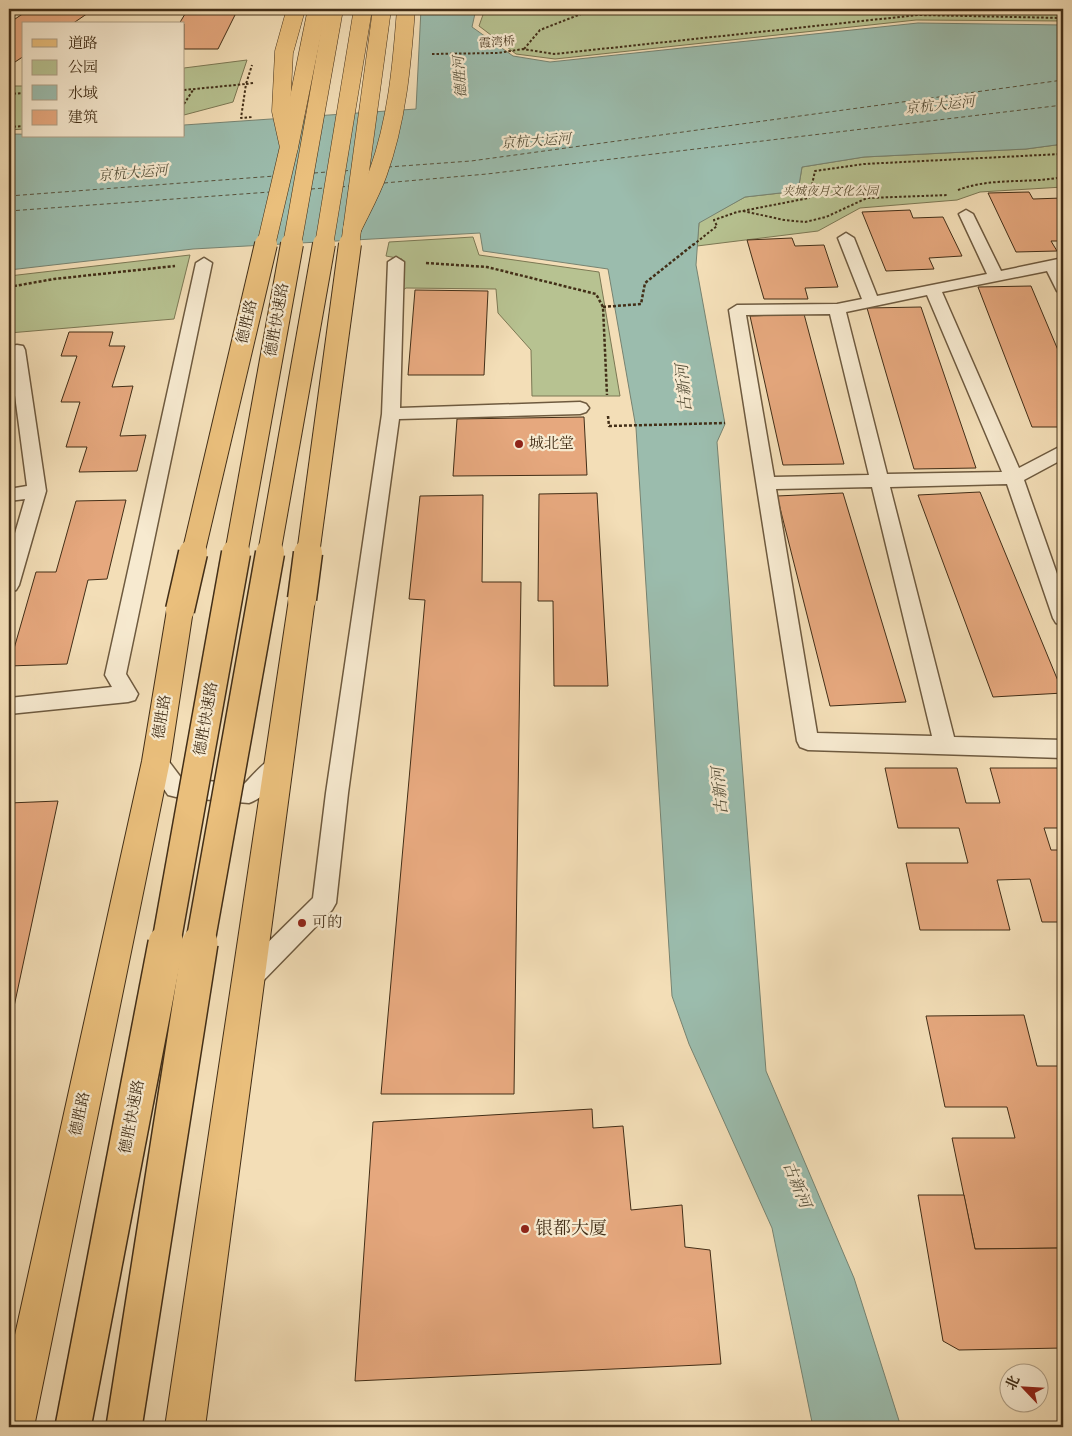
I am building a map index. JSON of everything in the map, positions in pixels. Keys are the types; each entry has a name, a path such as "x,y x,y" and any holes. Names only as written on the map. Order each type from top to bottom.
{"main road":[{"path":"289,147 281,111 284,52 296,9"},
{"name":"德胜路","path":"14,1427 156,761 180,610 289,147 317,9"},
{"name":"德胜快速路","path":"73,1427 163,961 334,9"},
{"path":"124,1427 196,967 343,139 364,9"},
{"path":"186,1427 302,599 382,9"},
{"path":"352,229 371,191 387,139 402,66 406,9"}],"lane":[{"path":"966,214 996,277"},
{"path":"846,238 871,302"},
{"path":"249,978 324,902 337,793 391,414 396,262"},
{"path":"9,706 128,694 115,675 204,263"},
{"path":"1063,288 1058,264 837,309 737,310 808,741 1063,749"},
{"path":"934,290 1014,478 1063,618"},
{"path":"837,309 945,745"},
{"path":"9,585 37,491 17,350"},
{"path":"391,414 580,408"},
{"path":"766,483 1014,478 1063,451"},
{"path":"9,495 37,491"},
{"path":"156,761 176,788 249,794 278,764"}],"path":[{"path":"523,50 540,30 581,14 605,9"},
{"name":"霞湾桥","path":"430,54 498,53 523,50 554,54 918,15 1063,18"},
{"path":"254,58 246,84 241,118 255,117"},
{"path":"185,90 246,84"},
{"path":"185,102 193,90"},
{"path":"9,94 22,94"},
{"path":"9,127 22,126"},
{"path":"603,307 641,304 645,283 717,226 714,220 732,216 740,210 791,203 810,198 815,172 864,164 1061,154 1063,158"},
{"path":"740,210 786,221 811,222 826,217 852,202 867,198 899,195 947,195 962,188 979,185 1041,182 1063,177"},
{"path":"396,262 487,267 596,294 603,307 607,396"},
{"path":"9,287 54,279 204,263"},
{"path":"608,416 609,426 756,422"}],"green space":[{"path":"485,9 1063,9 1063,21 916,20 555,59 516,54 479,26"},
{"path":"247,60 233,102 185,115 185,68"},
{"path":"9,86 22,86 22,129 9,130"},
{"name":"夹城夜月文化公园","path":"1063,144 1063,187 980,192 957,200 860,208 818,231 697,246 699,222 745,197 798,191 802,167 864,157 1026,149"},
{"path":"473,237 479,255 599,272 620,396 532,396 531,350 498,313 496,289 406,288 400,292 402,259 386,256 389,242"},
{"path":"190,255 174,319 9,333 9,276"}],"water":[{"path":"421,9 476,9 472,27 513,56 550,62 918,23 1063,25 1063,144 1026,149 864,157 802,167 798,191 745,197 699,223 696,265 725,424 717,442 766,1071 854,1278 901,1427 813,1427 772,1228 689,1044 672,996 636,428 608,269 483,251 480,233 193,249 9,270 9,134 22,134 22,138 185,138 185,125 416,109"}],"building":[{"path":"30,9 94,9 75,22 22,22 22,57 9,66 9,23"},
{"path":"188,9 238,9 218,49 185,49 185,22 180,22"},
{"path":"1029,192 1033,199 1062,198 1063,200 1063,241 1051,241 1057,251 1016,252 988,193"},
{"path":"910,210 913,218 943,217 962,256 929,258 934,269 886,271 862,212"},
{"path":"792,238 795,246 824,245 838,287 805,288 808,299 764,299 747,240"},
{"path":"1031,286 1063,362 1063,427 1032,427 978,287"},
{"path":"415,290 488,291 484,375 408,375"},
{"path":"921,307 976,468 914,469 867,308"},
{"path":"804,314 844,464 783,465 750,316"},
{"path":"69,332 113,332 109,346 125,346 112,387 133,386 120,436 146,435 137,471 79,472 87,447 66,447 80,402 61,402 77,356 61,356"},
{"path":"584,417 587,475 453,476 457,419"},
{"path":"980,492 1063,693 993,697 918,495"},
{"path":"597,493 608,686 554,686 553,601 538,601 539,494"},
{"path":"843,493 906,702 830,706 777,496"},
{"path":"483,495 482,582 521,582 514,1094 381,1094 425,600 409,599 420,496"},
{"path":"126,500 107,579 88,580 67,664 9,666 36,572 56,572 76,501"},
{"path":"885,768 957,768 966,803 1000,803 990,768 1063,768 1063,828 1044,828 1051,850 1063,850 1063,922 1042,922 1030,879 997,880 1010,930 920,930 906,863 968,863 959,828 898,828"},
{"path":"58,801 9,1030 9,803"},
{"path":"1024,1015 1037,1066 1063,1066 1063,1248 975,1249 952,1138 1015,1138 1007,1107 945,1107 926,1016"},
{"name":"银都大厦","path":"592,1109 593,1128 623,1126 631,1210 682,1205 685,1247 710,1250 721,1364 355,1381 373,1122"},
{"path":"918,1195 964,1195 975,1249 1063,1248 1063,1348 959,1350 943,1341"}],"ferry route":[{"path":"388,167 471,161 1063,80"},
{"path":"384,183 487,174 1063,105"},
{"path":"344,171 352,170"},
{"path":"314,173 327,172"},
{"path":"9,196 275,176"},
{"path":"341,187 350,186"},
{"path":"311,189 325,188"},
{"path":"9,211 270,192"}],"place":[{"name":"城北堂","path":"519,444"},
{"name":"可的","path":"302,923"},
{"name":"银都大厦","path":"525,1229"}],"water label":[{"name":"德胜河","path":"461,77"},
{"name":"京杭大运河","path":"940,106"},
{"name":"京杭大运河","path":"536,142"},
{"name":"京杭大运河","path":"133,174"},
{"name":"古新河","path":"685,388"},
{"name":"古新河","path":"721,791"},
{"name":"古新河","path":"796,1185"}]}
